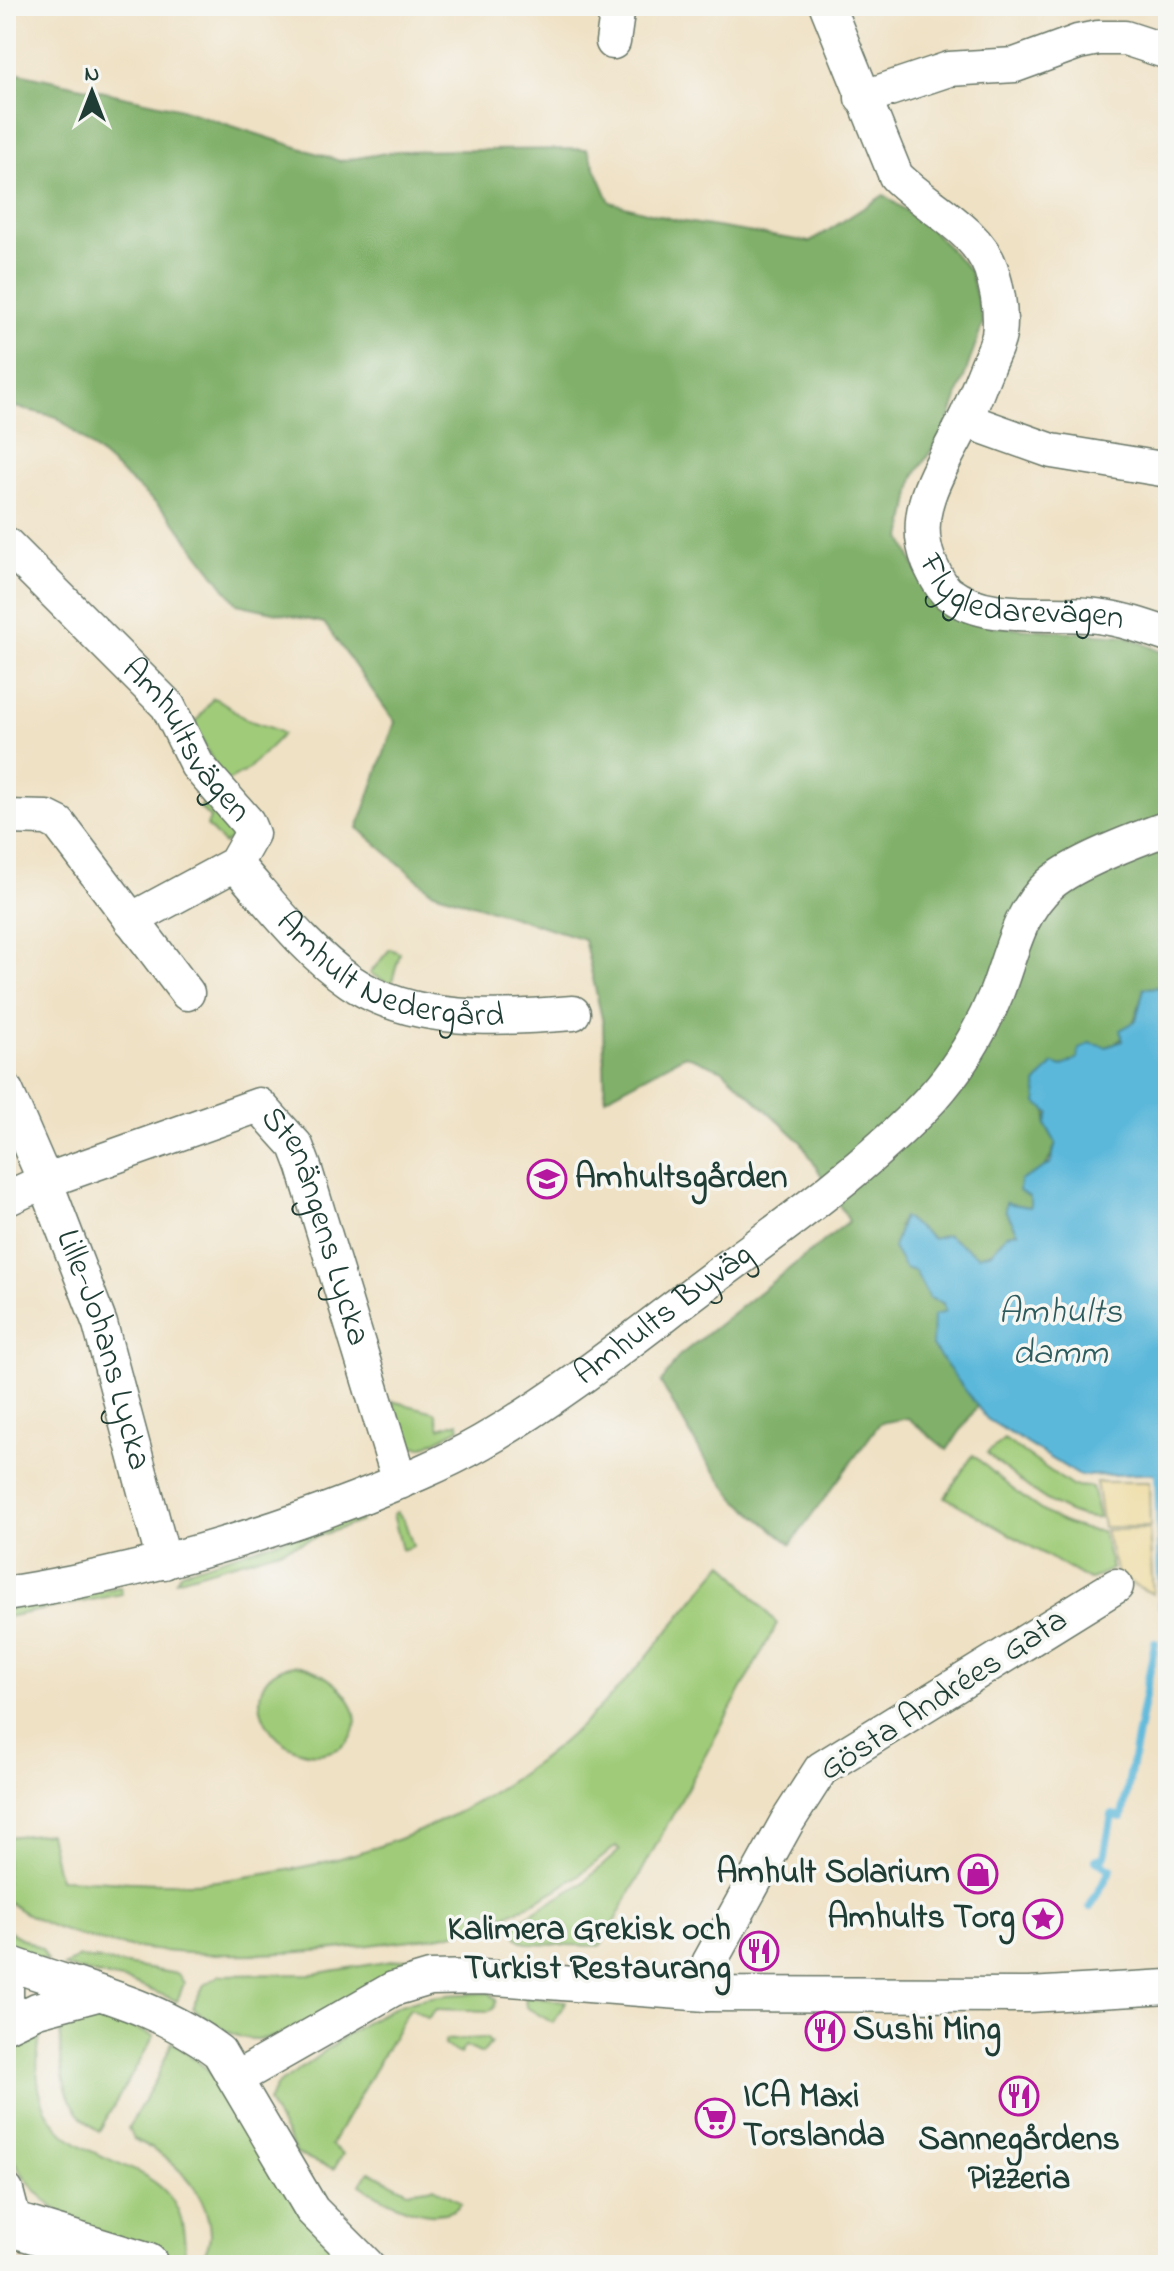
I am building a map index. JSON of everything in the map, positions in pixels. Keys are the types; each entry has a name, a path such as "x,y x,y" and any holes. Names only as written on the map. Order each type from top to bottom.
{"main road":[{"path":"15,2220 146,2265"}],"street":[{"path":"613,42 618,6"},
{"name":"Flygledarevägen","path":"827,6 896,176 916,197 975,243 990,266 997,293 999,335 965,420 935,476 922,516 927,555 948,593 1000,611 1100,616 1168,635"},
{"path":"862,98 949,69 1015,65 1098,38 1125,38 1168,52"},
{"path":"965,420 1052,451 1168,470"},
{"name":"Amhultsvägen","path":"6,544 168,706 197,765 247,822 252,834 235,864 131,920"},
{"path":"6,817 47,818 59,824 187,993"},
{"name":"Amhults Byväg","path":"6,1594 164,1562 297,1522 400,1482 481,1443 798,1215 920,1111 954,1074 974,1044 997,992 1018,927 1050,884 1120,846 1168,828"},
{"name":"Amhult Nedergård","path":"235,864 331,966 353,984 382,996 464,1016 573,1013"},
{"name":"Lille-Johans Lycka","path":"6,1091 45,1181 100,1324 164,1562"},
{"name":"Stenängens Lycka","path":"45,1181 259,1105 296,1146 304,1167 400,1482"},
{"path":"6,1199 45,1181"},
{"name":"Gösta Andrées Gata","path":"706,1994 709,1963 787,1822 821,1769 1116,1586"},
{"path":"6,1962 73,1981 97,1994 145,2008 196,2034 219,2052 312,2210 329,2231 367,2265"},
{"path":"237,2078 393,1989 430,1978 482,1977 706,1994 1029,1995 1168,1987"},
{"path":"6,1982 6,2013"},
{"path":"6,2025 37,2010 97,1994"}],"green space":[{"path":"19,73 177,108 340,161 397,151 587,149 610,202 679,221 810,242 884,195 931,229 970,271 983,323 947,426 914,477 902,538 920,577 991,626 1127,636 1168,655 1168,987 1144,988 1132,1026 1117,1042 1062,1067 1053,1064 1046,1125 1056,1143 1033,1192 1030,1208 1006,1203 1005,1210 1018,1232 1007,1234 992,1252 978,1256 947,1235 933,1239 903,1217 898,1226 929,1298 943,1303 945,1312 932,1346 979,1404 947,1450 908,1418 880,1423 791,1544 737,1500 704,1458 661,1383 679,1356 849,1221 801,1142 723,1070 685,1055 605,1098 603,1023 584,939 431,891 358,828 395,722 324,623 237,604 168,514 57,417 6,405 6,74"},
{"path":"213,698 246,719 283,734 247,770 224,783 194,725"},
{"path":"208,796 238,833 224,844 207,826 210,818 200,808"},
{"path":"390,949 400,953 391,985 370,973"},
{"path":"392,1401 435,1412 440,1428 458,1422 460,1428 424,1447 410,1446"},
{"path":"1004,1439 1072,1486 1092,1487 1099,1518 1085,1517 1055,1505 1010,1473 987,1453"},
{"path":"973,1455 1049,1515 1084,1529 1102,1531 1112,1569 1089,1580 945,1497"},
{"path":"1160,1473 1168,1473 1168,1517 1162,1519"},
{"path":"397,1512 404,1520 413,1546 402,1550 393,1514"},
{"path":"360,1514 361,1521 283,1549 176,1580 181,1572"},
{"path":"724,1563 777,1624 601,1946 528,1944 517,1938 513,1924 583,1883 620,1850 616,1846 559,1888 497,1919 443,1936 342,1948 242,1954 137,1948 87,1938 43,1922 6,1900 6,1837 49,1833 59,1879 193,1883 242,1878 315,1864 358,1853 439,1822 514,1779 584,1723 639,1666"},
{"path":"120,1587 122,1594 6,1617 6,1608"},
{"path":"293,1665 323,1675 347,1697 354,1710 356,1724 351,1737 340,1748 316,1754 296,1750 278,1738 266,1723 260,1705 262,1688 273,1674"},
{"path":"6,1930 42,1949 48,1961 6,1948"},
{"path":"429,1955 555,1963 545,1971 460,1964 411,1966 370,1983 307,2023 266,2039 245,2038 231,2033 192,2008 204,1985 220,1975 312,1974"},
{"path":"79,1957 178,1974 184,1983 177,2001 131,1982 64,1967"},
{"path":"490,1993 496,2000 494,2008 489,2011 436,2009 428,2018 410,2008 331,2145 343,2154 334,2169 297,2154 268,2102 277,2085 357,2028 391,2009 429,1997"},
{"path":"525,1997 566,2001 553,2023 526,2007"},
{"path":"78,2014 111,2019 154,2036 99,2131 75,2108 64,2081 60,2017"},
{"path":"42,2021 38,2080 51,2119 71,2139 148,2178 169,2195 182,2222 184,2260 119,2242 79,2225 44,2199 17,2166 6,2138 6,2051 13,2040"},
{"path":"486,2038 491,2043 482,2054 465,2046 460,2054 444,2045 446,2040"},
{"path":"172,2042 207,2069 344,2265 200,2265 210,2235 203,2203 174,2165 133,2139 128,2128 156,2080"},
{"path":"369,2171 408,2191 434,2187 462,2203 451,2211 439,2214 411,2210 360,2185"}],"sand":[{"path":"1096,1482 1149,1482 1150,1527 1103,1527"},
{"path":"1149,1529 1153,1594 1118,1577 1105,1530"}],"water":[{"name":"Amhults damm","path":"1168,987 1168,1473 1080,1476 987,1419 932,1346 933,1316 945,1312 943,1303 929,1298 915,1271 905,1268 893,1248 903,1217 933,1239 947,1235 978,1256 992,1252 1007,1234 1018,1232 1005,1210 1006,1203 1030,1207 1030,1197 1019,1191 1020,1181 1050,1164 1056,1143 1046,1125 1050,1113 1037,1103 1036,1084 1053,1064 1062,1067 1078,1058 1079,1050 1089,1043 1106,1047 1123,1041 1120,1030 1136,1021 1144,988"}],"waterway":[{"path":"1158,1473 1162,1607"},
{"path":"1090,1907 1111,1869 1095,1860 1104,1857 1112,1815 1122,1817 1155,1643"}],"place":[{"name":"Amhultsgården","path":"547,1179"},
{"name":"Amhult Solarium","path":"978,1874"},
{"name":"Amhults Torg","path":"1043,1919"},
{"name":"Kalimera Grekisk och Turkist Restaurang","path":"759,1951"},
{"name":"Sushi Ming","path":"825,2031"},
{"name":"Sannegårdens Pizzeria","path":"1019,2096"},
{"name":"ICA Maxi Torslanda","path":"715,2118"}]}
